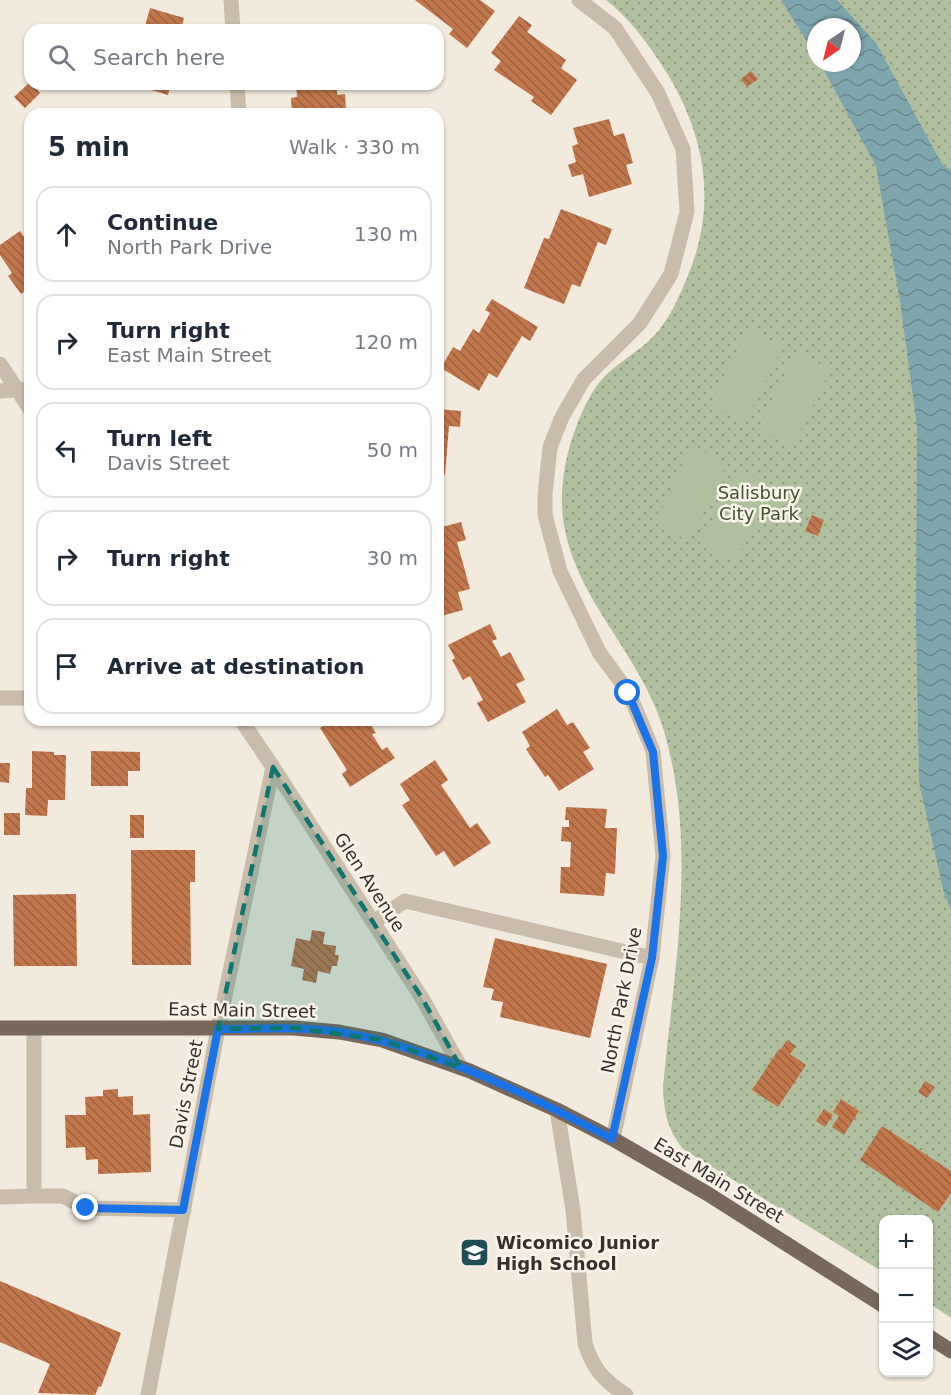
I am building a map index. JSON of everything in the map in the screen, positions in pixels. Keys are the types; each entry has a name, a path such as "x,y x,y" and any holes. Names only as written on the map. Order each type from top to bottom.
{"main road":[{"name":"East Main Street","path":"0,1028 294,1028 339,1032 381,1040 461,1068 557,1110 612,1139 718,1201 879,1303"},
{"path":"933,1339 951,1351"}],"street":[{"path":"231,0 233,24"},
{"name":"North Park Drive","path":"579,0 615,28 658,93 683,149 687,212 671,274 640,323 584,379 567,408 550,447 545,495 545,515 560,571 599,652 628,693 653,752 663,856 652,958 612,1139"},
{"path":"237,90 239,108"},
{"path":"0,364 24,390"},
{"path":"0,391 24,390"},
{"path":"0,698 24,698"},
{"name":"Glen Avenue","path":"245,726 422,998 461,1068"},
{"name":"Davis Street","path":"148,1395 218,1029 273,767"},
{"path":"373,922 405,901 652,958"},
{"path":"34,1029 34,1196"},
{"path":"557,1110 573,1210 585,1343 591,1361 601,1376 626,1395"},
{"path":"0,1197 63,1196 86,1208 183,1210"}],"highlighted area":[{"path":"273,767 422,998 461,1068 382,1040 294,1028 218,1029"}],"green space":[{"name":"Salisbury City Park","path":"606,0 951,0 951,1318 933,1306 933,1215 879,1215 879,1270 683,1149 667,1120 663,1087 677,953 682,863 680,819 674,775 664,731 652,699 636,668 583,581 570,550 563,517 565,468 572,438 584,408 608,373 644,345 666,320 687,278 697,249 703,220 702,164 696,137 686,110 652,50 620,12"},
{"path":"748,329 783,346 745,422 710,405"},
{"path":"796,352 831,369 793,446 758,429"},
{"path":"692,446 727,464 689,541 655,523"},
{"path":"738,469 773,486 735,562 700,545"}],"water":[{"path":"781,0 837,0 853,18 807,18 807,42"},
{"path":"861,26 876,43 942,164 951,170 951,910 944,893 919,782 916,619 917,426 900,301 876,166 825,72 861,72"}],"building":[{"path":"415,0 480,0 495,11 467,48 449,34 453,29"},
{"path":"150,8 184,18 182,24 146,24"},
{"path":"519,16 532,25 527,32 566,60 561,68 577,80 551,115 531,101 534,97 494,70 501,61 491,53"},
{"path":"751,71 758,79 747,87 741,79"},
{"path":"24,88 24,90 37,90 40,93 25,108 14,97"},
{"path":"152,90 169,90 168,95"},
{"path":"296,90 337,90 337,95 345,94 346,108 292,108 291,98 297,97"},
{"path":"609,119 614,136 624,133 633,163 626,165 632,184 589,197 583,174 572,177 568,165 576,162 572,146 578,144 573,128"},
{"path":"561,209 612,229 606,245 598,242 580,287 572,284 564,304 524,288 544,238 549,239"},
{"path":"20,231 24,237 24,292 21,294 8,276 12,273 0,255 0,245"},
{"path":"492,299 538,327 530,341 522,336 497,378 489,373 479,391 444,370 444,363 453,347 460,351 473,329 479,333 490,313 485,310"},
{"path":"444,410 461,411 460,427 449,426 445,475"},
{"path":"812,515 824,520 818,536 805,531"},
{"path":"461,522 466,540 457,542 470,589 458,592 463,610 444,615 444,526"},
{"path":"490,624 497,639 492,641 501,657 510,652 525,680 516,684 526,702 488,722 477,703 483,700 470,676 463,680 452,660 455,658 448,645"},
{"path":"557,709 567,725 573,722 590,748 583,752 594,769 559,791 548,775 545,777 526,749 530,746 522,732"},
{"path":"323,726 372,726 376,733 372,734 382,750 387,747 395,758 350,787 342,774 347,770 320,728"},
{"path":"32,751 66,755 65,800 48,800 47,816 25,815 26,788 32,788"},
{"path":"91,751 140,752 140,771 128,771 128,786 91,786"},
{"path":"435,760 448,780 441,785 470,828 477,823 491,843 454,867 444,851 436,856 402,805 410,800 400,784"},
{"path":"0,763 10,763 9,783 0,782"},
{"path":"566,807 607,809 605,828 617,828 615,874 606,873 604,896 560,893 561,867 570,867 571,842 561,841 562,827 569,827 569,820 565,820"},
{"path":"4,813 20,813 20,835 4,835"},
{"path":"130,815 144,815 144,838 130,838"},
{"path":"131,850 195,850 195,882 190,882 191,965 132,965"},
{"path":"76,894 77,966 14,966 13,895"},
{"path":"312,930 325,932 323,944 336,946 335,955 339,955 337,966 332,966 330,974 318,971 316,983 302,980 304,969 291,966 296,938 310,941"},
{"path":"495,938 607,964 590,1038 500,1017 503,1002 491,1000 494,989 483,987"},
{"path":"787,1040 796,1046 790,1054 806,1065 778,1107 752,1090"},
{"path":"925,1081 935,1087 927,1098 918,1092"},
{"path":"118,1089 118,1097 133,1096 133,1115 150,1114 151,1172 98,1174 98,1159 86,1160 85,1147 66,1148 65,1115 86,1115 85,1097 103,1096 103,1090"},
{"path":"841,1099 859,1111 844,1135 832,1127 839,1116 833,1112"},
{"path":"824,1109 833,1115 825,1127 816,1121"},
{"path":"882,1126 951,1171 951,1193 938,1212 860,1160"},
{"path":"0,1281 121,1333 101,1387 99,1386 95,1395 38,1393 50,1364 0,1342"}],"place":[{"name":"Wicomico Junior High School","path":"475,1252"}],"route":[{"path":"86,1208 183,1210 218,1029 294,1028 339,1032 381,1040 470,1071 557,1110 612,1139 652,958 663,856 653,752 628,693"}]}
